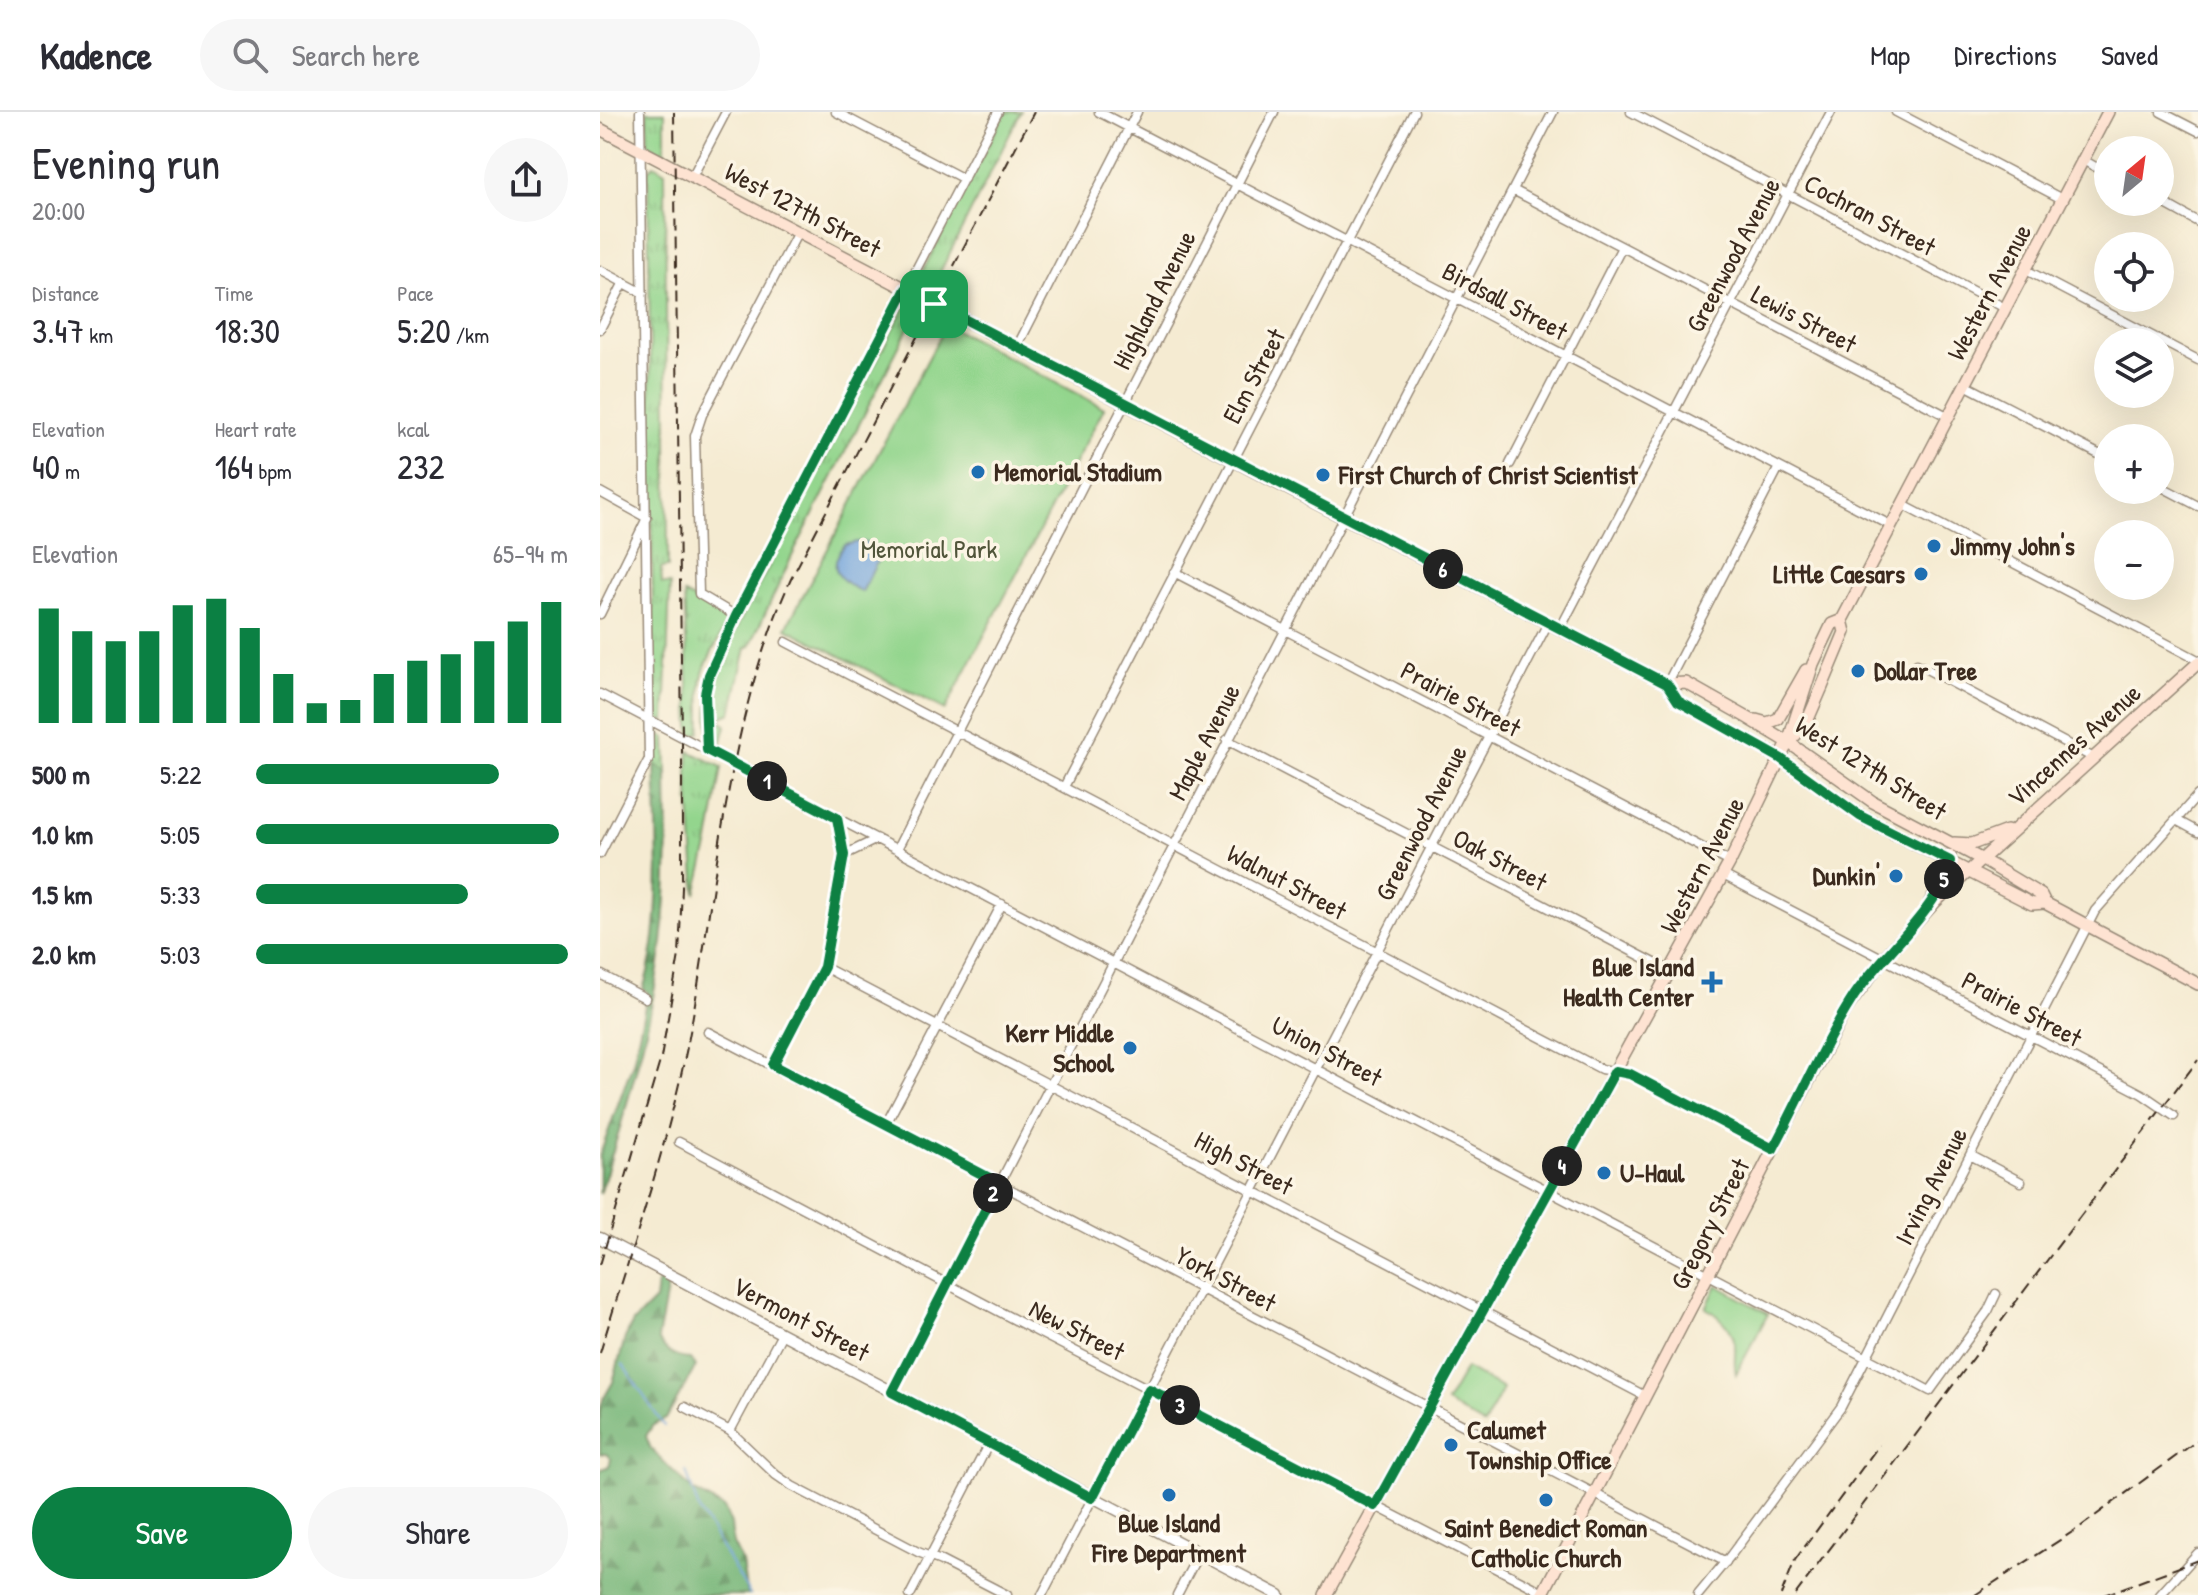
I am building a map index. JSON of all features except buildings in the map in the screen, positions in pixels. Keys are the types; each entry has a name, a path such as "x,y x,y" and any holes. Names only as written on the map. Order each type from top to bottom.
{"main road":[{"name":"Western Avenue","path":"1326,1595 1730,862 1788,742 1813,664 1832,624 1842,620 2108,112"},
{"name":"West 127th Street","path":"600,129 1667,684 1678,701 1780,758 1860,816 2032,904 2045,903 2198,984"},
{"name":"Western Avenue","path":"1788,742 1806,724 1845,632 1842,620"},
{"name":"Vincennes Avenue","path":"1981,859 2198,662"},
{"path":"1748,718 1767,723 1778,719 1804,672 1813,664"},
{"name":"West 127th Street","path":"1667,684 1686,683 1748,718 1873,802 1981,859 2041,895 2045,903"},
{"path":"1922,916 1948,871 1950,843 1972,844 2016,827"},
{"name":"Gregory Street","path":"1543,1595 1846,1009 1883,959 1981,859"}],"street":[{"path":"601,850 649,759 640,112"},
{"path":"692,177 726,112"},
{"path":"836,112 964,179"},
{"path":"707,750 705,694 709,675 736,616 998,112"},
{"name":"Birdsall Street","path":"1099,112 1892,526"},
{"path":"1017,347 1137,112"},
{"name":"Highland Avenue","path":"897,849 1274,112"},
{"name":"Elm Street","path":"1064,787 1414,112"},
{"name":"Maple Avenue","path":"892,1392 1553,112"},
{"name":"Cochran Street","path":"1631,112 2005,308"},
{"name":"Greenwood Avenue","path":"1560,629 1831,112"},
{"path":"1896,112 2062,199"},
{"path":"2161,112 2198,131"},
{"path":"2083,160 2094,166"},
{"name":"Lewis Street","path":"1513,190 1949,417"},
{"path":"2174,209 2198,222"},
{"path":"736,616 699,594 697,429 798,232"},
{"path":"1510,464 1622,247"},
{"path":"600,270 643,293"},
{"path":"2026,270 2198,359"},
{"path":"600,329 624,282"},
{"path":"1965,385 2094,452"},
{"path":"1667,684 1779,467"},
{"path":"600,492 647,518"},
{"path":"2174,493 2198,506"},
{"path":"1903,505 2198,662"},
{"path":"600,614 647,518"},
{"name":"Prairie Street","path":"1174,572 1730,862"},
{"name":"Greenwood Avenue","path":"1042,1595 1548,623"},
{"name":"Walnut Street","path":"786,642 1601,1069 1630,1074 1773,1149"},
{"path":"1917,664 2092,757"},
{"name":"Union Street","path":"600,694 1930,1391 1988,1311 1996,1294"},
{"name":"Oak Street","path":"1227,740 1670,971"},
{"name":"Irving Avenue","path":"1698,1595 1832,1422 2095,911 2198,795"},
{"path":"773,1065 824,967 844,855 837,818"},
{"path":"2176,820 2198,832"},
{"path":"844,855 877,839"},
{"name":"Prairie Street","path":"1723,875 2142,1094 2174,1116"},
{"path":"886,1124 1002,904"},
{"name":"High Street","path":"824,967 1645,1396"},
{"path":"600,974 645,998"},
{"name":"York Street","path":"708,1032 1726,1562"},
{"name":"New Street","path":"679,1142 1543,1595"},
{"path":"1970,1155 2021,1182"},
{"name":"Vermont Street","path":"600,1238 1279,1595"},
{"path":"730,1431 782,1334"},
{"path":"685,1407 730,1431 792,1486 1007,1595"},
{"path":"910,1595 989,1443"},
{"path":"1177,1595 1199,1553"},
{"path":"2160,1595 2198,1553"}],"green space":[{"path":"647,112 665,112 665,154 648,144"},
{"path":"1005,112 1021,112 932,288 918,280"},
{"path":"654,165 665,172 668,567 661,568 662,584 670,584 665,722 654,713 648,170"},
{"path":"913,301 920,305 792,556 750,646 746,648 731,713 719,718 726,726 719,750 709,731 708,719 720,659 906,304"},
{"name":"Memorial Park","path":"946,325 1104,408 945,710 786,628"},
{"path":"684,594 727,620 703,675 700,732 695,735 691,735 690,728"},
{"path":"657,733 666,738 667,772 655,765 654,737"},
{"path":"689,751 722,767 696,894 688,775"},
{"path":"655,765 667,772 667,879 662,943 644,1038 600,1194 600,1155 633,1062 648,992 643,989 654,937 658,879"},
{"path":"660,1281 668,1286 658,1339 671,1354 690,1359 696,1366 666,1419 653,1425 646,1436 651,1449 693,1491 724,1508 731,1524 733,1544 742,1562 746,1590 750,1595 600,1595 600,1470 609,1466 611,1459 606,1454 600,1454 600,1411 613,1382 625,1338 633,1322 655,1300"},
{"path":"1717,1285 1768,1314 1736,1374 1731,1332 1724,1321 1706,1308"},
{"path":"1466,1368 1503,1389 1484,1425 1446,1403"}],"water":[{"path":"869,543 882,552 862,592 842,579 836,568 839,553 845,545"}],"waterway":[{"path":"623,1365 664,1426"},
{"path":"686,1471 699,1510 750,1595"}],"railway":[{"path":"600,1265 661,1058 679,955 682,737 674,112"},
{"path":"600,1353 651,1188 684,1063 728,796 753,686 770,632 791,579 1034,112"},
{"path":"1795,1595 2198,1060"},
{"path":"1975,1595 2080,1527 2198,1440"},
{"path":"1781,1595 1795,1560 1879,1445"},
{"path":"2104,1595 2198,1560"}],"place":[{"name":"Memorial Stadium","path":"978,472"},
{"name":"First Church of Christ Scientist","path":"1323,475"},
{"name":"Jimmy John's","path":"1934,546"},
{"name":"Little Caesars","path":"1921,574"},
{"name":"Dollar Tree","path":"1858,671"},
{"name":"Dunkin'","path":"1896,876"},
{"name":"Blue Island Health Center","path":"1712,982"},
{"name":"Kerr Middle School","path":"1130,1048"},
{"name":"U-Haul","path":"1604,1173"},
{"name":"Calumet Township Office","path":"1451,1445"},
{"name":"Blue Island Fire Department","path":"1169,1495"},
{"name":"Saint Benedict Roman Catholic Church","path":"1546,1500"}],"route":[{"path":"906,289 934,304 1667,684 1678,701 1780,758 1860,816 1950,861 1948,871 1922,916 1866,979 1846,1009 1773,1149 1630,1074 1615,1071 1375,1506 1149,1389 1092,1498 892,1392 999,1183 773,1065 824,967 844,855 837,818 707,750 705,694 709,675 736,616 906,289"}]}
